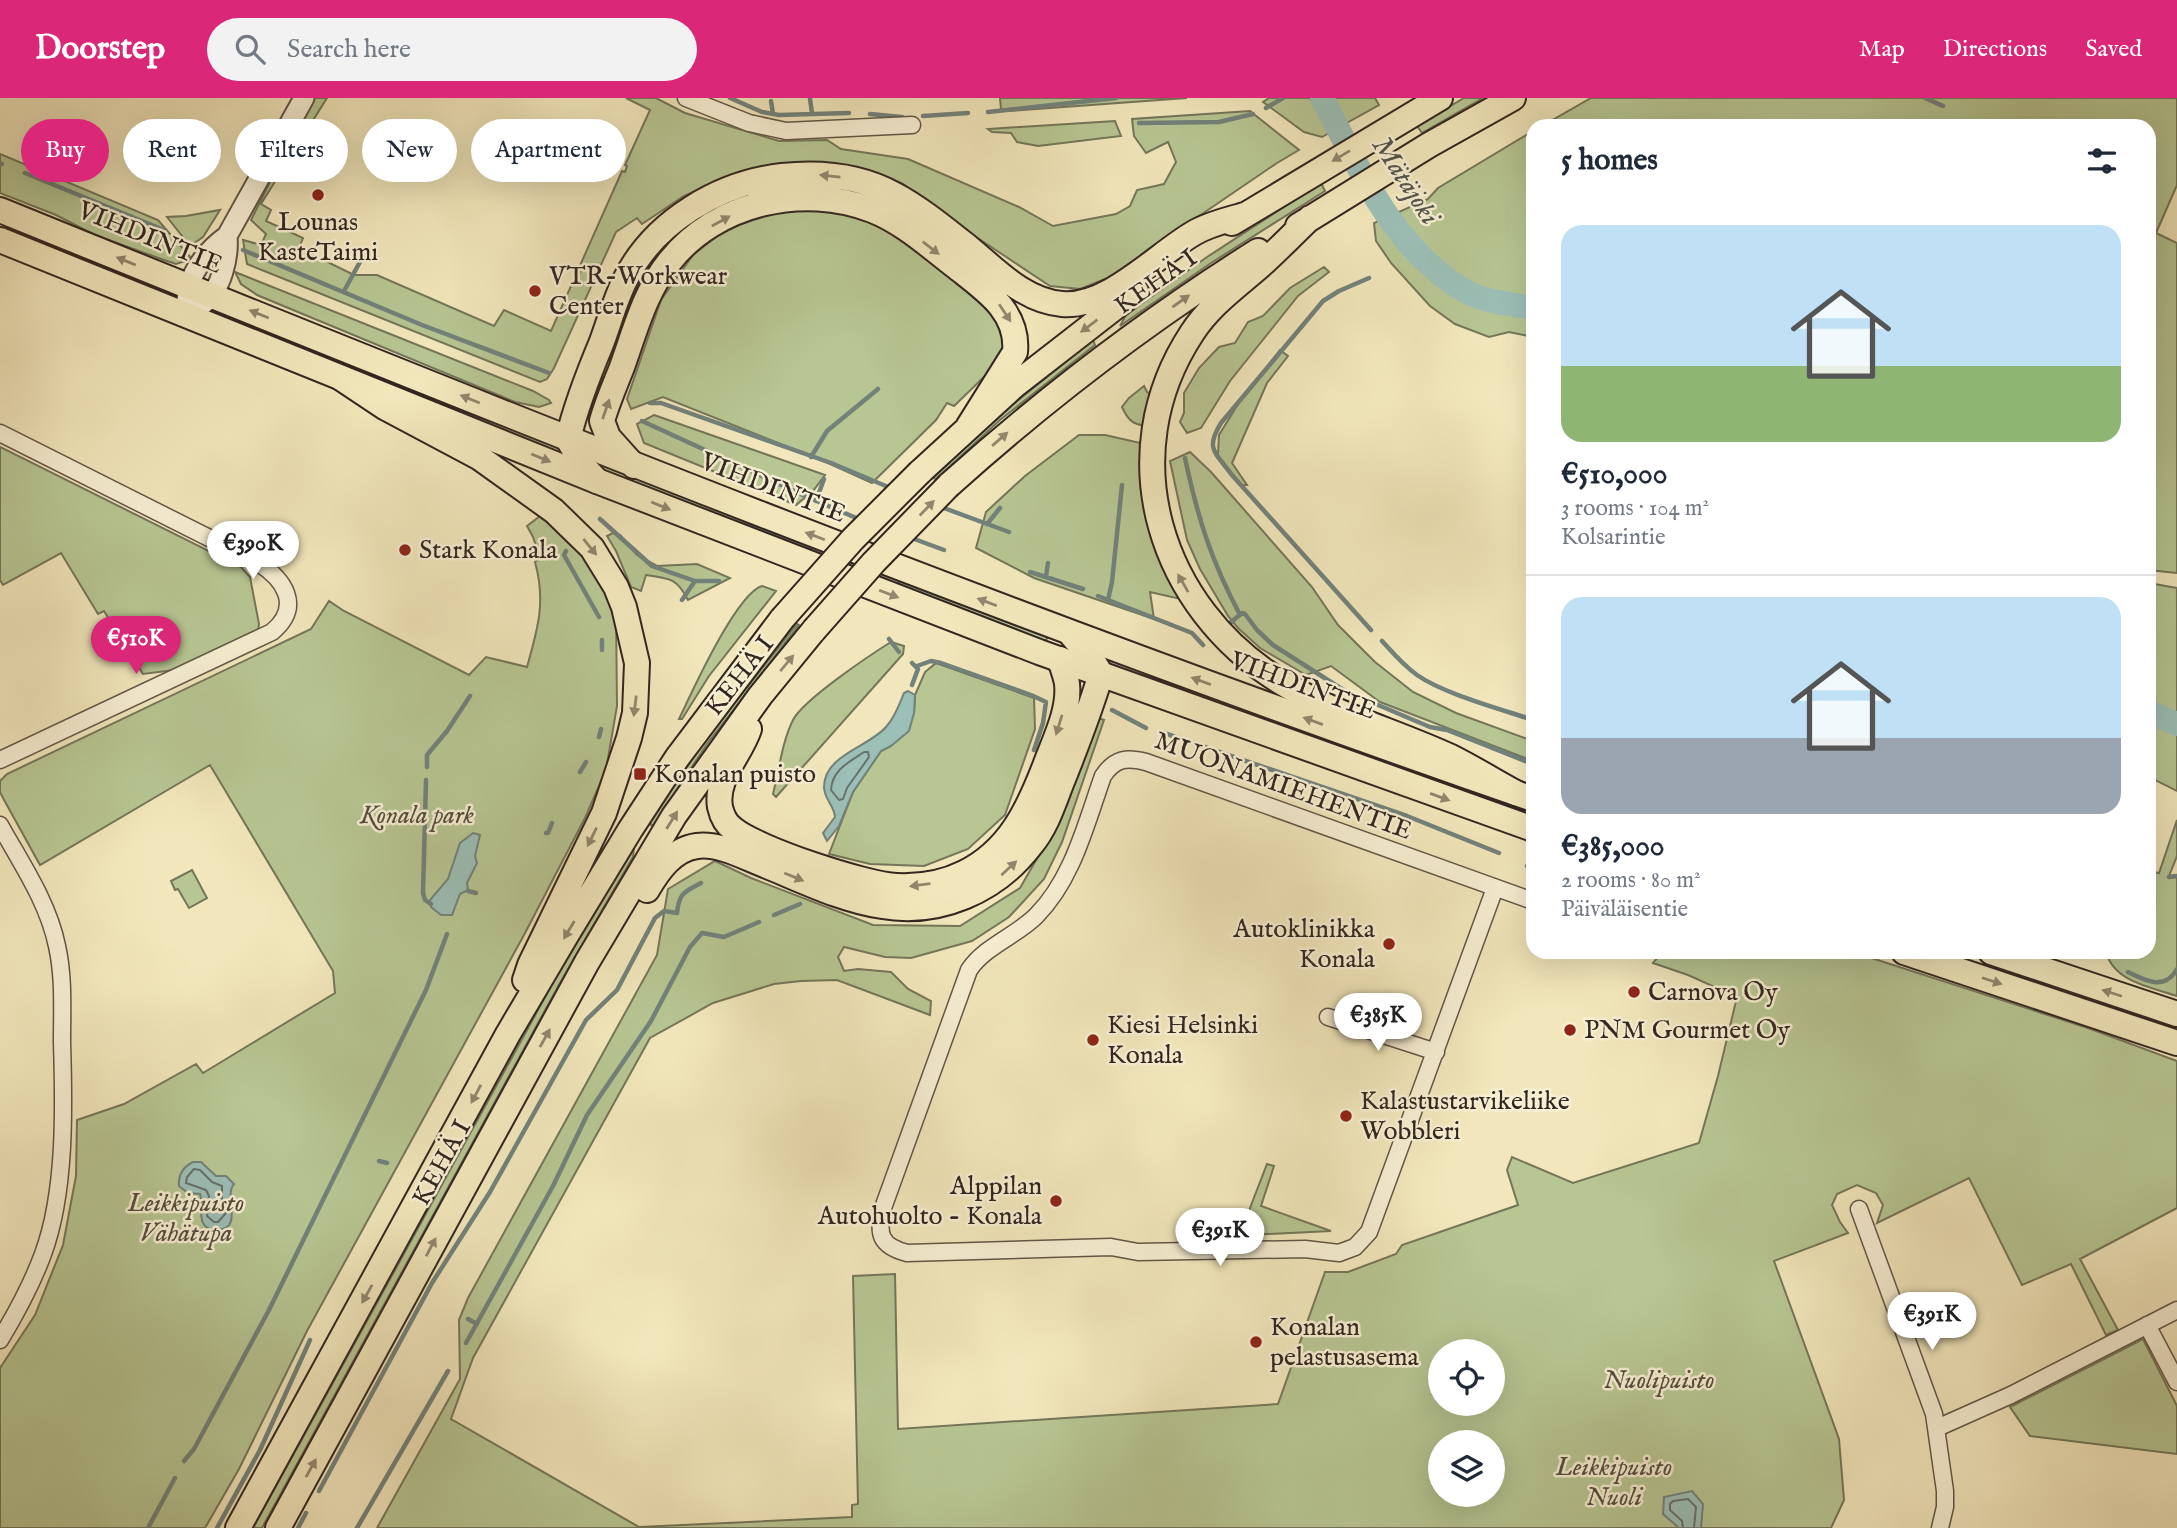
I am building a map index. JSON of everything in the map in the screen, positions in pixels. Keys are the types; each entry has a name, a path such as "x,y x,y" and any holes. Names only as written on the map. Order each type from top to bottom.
{"main road":[{"name":"KEHÄ I","path":"238,1528 508,1034 652,795 782,619 853,539 920,472 1058,350 1244,215 1440,98"},
{"name":"KEHÄ I","path":"278,1528 587,962 674,816 760,696 814,630 874,562 949,485 1006,434 1124,341 1213,279 1333,203 1513,98"},
{"path":"597,481 584,467 568,439 576,405 626,279 644,251 690,210 737,186 759,179 801,174 838,177 875,186 925,214 1028,294 1059,304 1081,302 1106,293 1196,231 1244,215"},
{"path":"634,466 608,437 602,421 655,282 687,242 706,229 750,207 785,200 833,200 854,204 885,216 908,230 980,285 1002,307 1014,327 1015,352 968,427"},
{"name":"VIHDINTIE","path":"0,210 634,466 1070,633 1524,796"},
{"path":"1310,218 1259,267 1230,290 1193,331 1174,367 1163,396 1153,457 1156,506 1178,574 1203,614 1233,648 1282,683 1346,715 1450,757 1524,796"},
{"path":"0,240 597,481 1060,659 1526,826"},
{"path":"341,378 386,408 480,458 554,511 592,548 611,577 624,607 633,639 637,663 635,713 619,774 604,813 530,965 508,1034"},
{"path":"587,962 624,929 663,866 677,853 694,846 716,847 828,891 883,907 925,908 957,900 978,891 1013,865 1032,845 1046,821 1087,718 1101,674 1091,657 1070,633"},
{"path":"760,696 746,740 725,777 719,797 723,816 730,828 766,847 869,882 915,886 950,879 965,872 997,851 1011,836 1037,785 1067,699 1067,684 1060,659"},
{"path":"1924,959 2177,1043"},
{"path":"2012,959 2177,1014"}],"street":[{"path":"187,316 189,287 210,249 227,236 304,98"},
{"path":"686,98 750,122 786,131 912,125"},
{"path":"187,316 213,296 229,252 227,236"},
{"path":"0,433 257,562 279,579 285,588 287,599 284,620 272,632 0,760"},
{"name":"MUONAMIEHENTIE","path":"1436,1052 1369,1232 1363,1242 1348,1251 1339,1253 1292,1249 1138,1252 1111,1247 907,1253 892,1248 882,1238 880,1229 883,1208 970,970 985,953 1023,929 1051,898 1072,860 1103,776 1108,768 1120,760 1146,762 1526,899"},
{"path":"0,825 31,879 57,944 61,975 64,1092 58,1181 44,1252 22,1304 0,1340"},
{"path":"1328,1017 1436,1052 1495,888"},
{"path":"1859,1209 1929,1396 1937,1428 1944,1491 1945,1507 1940,1528"},
{"path":"1937,1428 2011,1395 2177,1310"},
{"path":"2147,1325 2177,1382"}],"green space":[{"path":"313,98 327,98 314,119 302,119"},
{"path":"626,98 656,98 685,113 779,141 827,140 841,149 908,159 1019,207 1053,226 1116,214 1130,206 1137,190 1164,184 1176,162 1168,142 1146,153 1134,136 1132,119 1250,111 1299,150 1108,278 1080,289 1050,286 943,215 903,184 883,176 824,164 774,165 724,179 684,196 642,224 637,218 616,232 554,368 547,379 540,382 247,264 243,240 261,245 266,234 251,220 270,182 275,182 261,204 271,210 266,221 303,238 299,248 354,275 377,275 494,326 504,310 551,331 575,277 578,277 578,270 617,182 626,182 626,163 650,110"},
{"path":"1000,98 1187,98 1008,111 1001,109"},
{"path":"1269,98 1310,98 1331,132 1322,137 1304,132 1263,102"},
{"path":"1327,98 1375,98 1379,105 1343,125"},
{"path":"1464,98 1483,98 1422,133 1417,126"},
{"path":"1591,98 2177,98 2177,185 2156,233 2156,119 1554,119"},
{"path":"1115,121 1121,136 1038,146 1017,142 1011,133 992,132 988,129"},
{"path":"1526,135 1526,336 1509,332 1489,337 1455,324 1430,306 1391,263 1376,241 1374,223 1428,199 1438,188"},
{"path":"0,154 21,163 21,182 67,182 158,220 192,259 176,264 164,260 95,235 56,215 0,193"},
{"path":"1321,183 1325,191 1211,263 1120,326 1126,315 1207,257"},
{"path":"795,205 842,210 884,227 929,259 994,315 1003,333 1003,350 989,372 954,406 947,403 936,420 872,483 663,397 631,409 627,399 661,300 693,255 717,236 747,219"},
{"path":"220,210 203,237 190,246 167,217 186,216"},
{"path":"2156,233 2177,243 2177,573 2156,571"},
{"path":"1324,267 1329,272 1298,296 1230,381 1201,428 1187,433 1180,422 1184,413 1184,393 1199,368 1219,347 1235,343 1248,322 1263,316 1290,288"},
{"path":"235,272 533,391 551,403 539,407 515,402 257,295 241,284"},
{"path":"217,311 563,447 566,456 222,318"},
{"path":"1093,340 1095,345 1000,420 936,479 933,478 995,419"},
{"path":"1280,350 1288,356 1267,383 1232,463 1247,485 1241,485 1218,455 1219,435 1238,404"},
{"path":"1144,386 1151,394 1146,426 1131,421 1122,407"},
{"path":"654,415 825,475 813,491 796,505 644,443 637,424"},
{"path":"1079,435 1105,435 1145,444 1185,600 1150,592 1154,619 1034,578 976,548 986,512 1025,476"},
{"path":"0,447 241,567 250,577 258,631 182,669 143,674 104,611 98,614 61,553 3,585 0,580"},
{"path":"1190,452 1211,472 1312,587 1338,625 1375,662 1413,692 1456,713 1526,738 1526,758 1380,702 1331,666 1306,675 1260,648 1228,616 1200,569 1187,540 1170,461"},
{"path":"596,462 813,545 807,554 606,472"},
{"name":"Konala park","path":"544,513 577,543 616,611 617,706 606,770 585,818 524,935 307,1331 239,1469 205,1528 0,1528 0,1368 35,1315 63,1245 76,1176 77,1120 124,1104 196,1064 203,1073 335,993 333,971 210,765 40,865 0,792 0,781 7,774 311,629 329,601 469,675 486,657 527,667 540,603 535,562 540,558 527,526"},
{"path":"613,533 620,535 637,555 657,566 697,564 730,578 688,600 676,583 661,577 646,575 641,591 631,587 607,536"},
{"path":"901,580 1048,635 1045,644 894,587"},
{"path":"2156,584 2177,588 2177,791 2156,780"},
{"path":"762,586 776,591 709,676 682,719 679,719 728,624 740,606"},
{"path":"797,624 799,625 707,744 653,826 651,825 650,821 704,742"},
{"path":"891,642 904,646 903,654 776,797 773,794 783,747 799,711 838,678"},
{"path":"936,663 1034,698 1035,729 1005,815 968,849 924,866 870,864 829,854 853,792 881,751 891,746 914,713 915,695 925,672"},
{"path":"1098,718 1104,720 1062,842 1044,879 1009,917 972,941 911,958 885,957 844,947 838,957 844,971 858,969 891,972 908,989 931,1001 930,1015 837,980 801,981 774,984 713,1003 650,1038 473,1358 451,1419 639,1527 852,1517 852,1505 858,1504 853,1276 895,1274 898,1429 1278,1404 1325,1272 1348,1272 1396,1254 1402,1245 1518,1205 1507,1170 1512,1157 1573,1183 1699,1143 1737,997 1653,963 1656,959 1875,959 2088,1028 2177,1061 2177,1208 2080,1259 2118,1330 2106,1335 2071,1264 2022,1285 1969,1178 1877,1223 1883,1205 1876,1193 1857,1185 1837,1194 1832,1205 1848,1233 1774,1261 1839,1439 1844,1500 1831,1528 377,1528 460,1379 459,1320 468,1298 657,955 668,889 715,861 751,878 873,925 960,926 1020,888 1055,827"},
{"path":"2177,820 2177,856 2169,876 2177,875 2177,996 2125,977 2109,959 2156,959 2156,872 2159,873"},
{"path":"634,848 633,857 560,983 262,1528 253,1528 554,981"},
{"path":"192,870 207,898 189,908 171,881"},
{"path":"1267,1164 1274,1166 1261,1206 1331,1231 1247,1235 1250,1208"},
{"path":"2143,1339 2177,1406 2177,1454 2030,1436 2010,1407"}],"water":[{"path":"908,691 915,695 909,731 881,751 853,792 839,826 827,841 823,833 835,817 824,791 826,776 839,759 886,727 904,693"},
{"path":"473,833 480,835 475,856 477,863 467,883 468,890 460,894 452,915 441,915 431,907 430,900 448,879 460,843"},
{"path":"193,1162 201,1162 216,1176 226,1176 234,1184 231,1189 232,1219 225,1229 209,1229 205,1226 201,1216 200,1194 188,1193 179,1186 182,1172"},
{"path":"1692,1491 1703,1504 1701,1528 1679,1528 1663,1514 1664,1497"}],"waterway":[{"path":"730,98 762,112 779,115 849,113"},
{"path":"988,112 1116,98"},
{"path":"1266,108 1283,98"},
{"name":"Mätäjoki","path":"1322,98 1380,205 1417,253 1439,273 1472,295 1526,307"},
{"path":"1925,98 1943,106"},
{"path":"810,99 812,113"},
{"path":"771,101 773,114"},
{"path":"923,116 968,113"},
{"path":"870,114 902,117"},
{"path":"1139,123 1219,122 1253,114"},
{"path":"47,182 164,230"},
{"path":"243,250 422,325 549,373"},
{"path":"344,291 366,251"},
{"path":"1369,278 1323,301 1221,423 1213,445 1231,474 1371,630"},
{"path":"811,457 827,431 878,389"},
{"path":"650,403 661,403 831,463 893,489"},
{"path":"642,421 861,520"},
{"path":"1185,458 1206,539 1240,615"},
{"path":"816,501 824,479"},
{"path":"1108,600 1122,485"},
{"path":"941,507 1009,532"},
{"path":"987,524 1000,508"},
{"path":"600,519 652,566 695,581 719,581"},
{"path":"909,537 944,550"},
{"path":"566,551 564,555 599,617"},
{"path":"1046,576 1048,563"},
{"path":"1030,572 1083,589"},
{"path":"682,600 695,581"},
{"path":"1098,596 1192,633 1203,645"},
{"path":"1230,623 1242,613 1245,614 1273,645 1345,691 1430,727 1447,730 1526,761"},
{"path":"889,639 899,652"},
{"path":"602,640 602,650"},
{"path":"1382,641 1407,667 1428,682 1457,695 1526,718"},
{"path":"917,666 931,661 941,663 1046,702 1043,723 1034,750"},
{"path":"912,663 918,669 912,685"},
{"path":"427,767 427,755 470,696"},
{"path":"1112,710 1146,728"},
{"name":"Mätäjoki","path":"2156,715 2177,724"},
{"path":"599,737 601,729"},
{"path":"1164,733 1407,816 1499,853"},
{"path":"580,772 586,762"},
{"path":"426,780 423,893 425,900 431,904"},
{"path":"546,833 552,823"},
{"path":"2169,877 2177,876"},
{"path":"319,1491 432,1283 490,1192 586,1020 617,990 655,918 664,911 677,913 683,894 701,883"},
{"path":"468,891 476,893"},
{"path":"774,915 800,904"},
{"path":"466,1343 553,1186 587,1115 651,1021 690,947 702,933 724,937 759,922"},
{"path":"184,1461 194,1449 269,1310 426,990 447,934"},
{"path":"2128,972 2148,981 2161,982 2172,976 2177,969"},
{"path":"379,1161 387,1163"},
{"path":"468,1319 477,1324"},
{"path":"217,1528 260,1450 310,1340"},
{"path":"357,1528 448,1371"},
{"path":"148,1528 175,1478"},
{"path":"298,1528 306,1513"}],"place":[{"name":"Lounas KasteTaimi","path":"318,195"},
{"name":"VTR-Workwear Center","path":"535,291"},
{"name":"Stark Konala","path":"405,550"},
{"name":"Konalan puisto","path":"640,774"},
{"name":"Autoklinikka Konala","path":"1389,944"},
{"name":"Carnova Oy","path":"1634,992"},
{"name":"PNM Gourmet Oy","path":"1570,1030"},
{"name":"Kiesi Helsinki Konala","path":"1093,1040"},
{"name":"Kalastustarvikeliike Wobbleri","path":"1346,1116"},
{"name":"Alppilan Autohuolto - Konala","path":"1056,1201"},
{"name":"Konalan pelastusasema","path":"1256,1342"}],"park label":[{"name":"Leikkipuisto Vähätupa","path":"186,1218"},
{"name":"Nuolipuisto","path":"1659,1380"},
{"name":"Leikkipuisto Nuoli","path":"1614,1482"}]}
